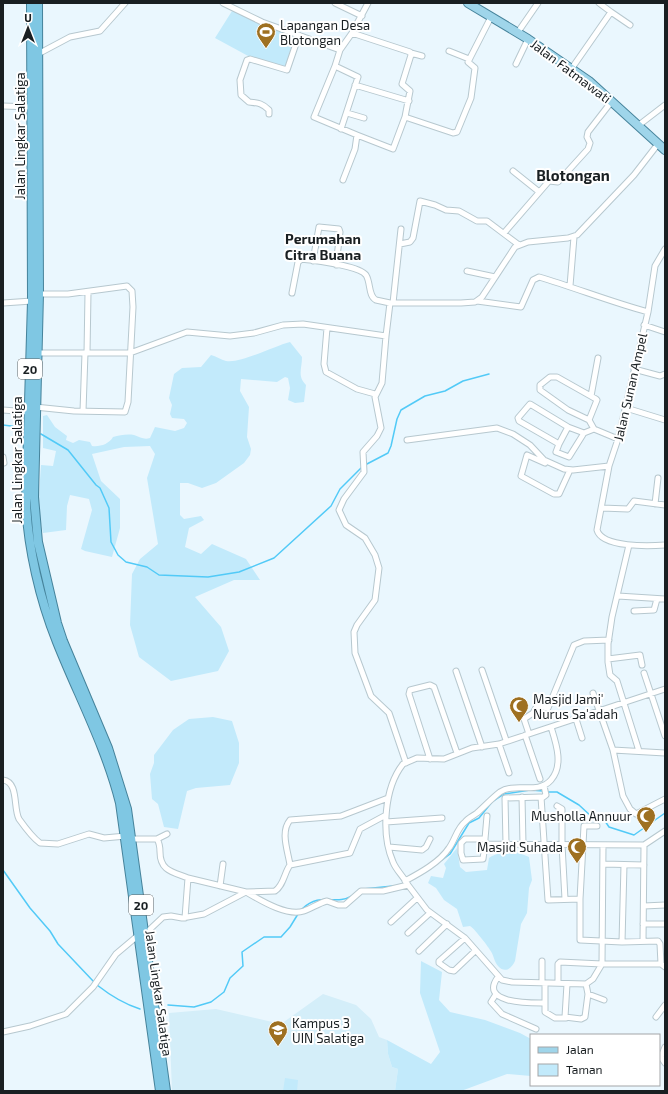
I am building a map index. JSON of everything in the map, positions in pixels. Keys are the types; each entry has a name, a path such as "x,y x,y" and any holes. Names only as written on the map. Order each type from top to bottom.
{"highway":[{"name":"Jalan Lingkar Salatiga","path":"31,3 35,79 39,294 38,353 31,408"},
{"name":"Jalan Lingkar Salatiga","path":"38,3 38,54 31,107 32,301 30,482 37,536 60,642 114,765 125,803 142,934 166,1091"},
{"name":"Jalan Lingkar Salatiga","path":"142,934 160,1091"}],"main road":[{"name":"Jalan Fatmawati","path":"468,3 518,32 572,68 612,101 665,150"}],"street":[{"path":"38,54 70,37 100,31 125,3"},
{"path":"223,3 262,22 340,50"},
{"path":"335,3 362,16"},
{"path":"368,3 352,33 340,50 314,116 357,136 393,149 405,117 410,90 402,84 411,53"},
{"path":"518,32 538,3"},
{"path":"598,3 630,25"},
{"path":"572,68 612,12"},
{"path":"405,117 453,133 457,132 471,98 475,68 468,63 469,59 492,17"},
{"path":"352,33 422,56"},
{"path":"269,114 269,110 266,107 260,103 249,102 241,95 240,80 247,60 250,59 287,70 299,35"},
{"path":"516,64 528,39"},
{"path":"449,51 469,59"},
{"path":"334,66 358,76 342,129"},
{"path":"355,85 408,101"},
{"path":"504,233 538,191 549,180 558,182 588,149 590,144 587,137 588,132 612,101"},
{"path":"639,126 665,105"},
{"path":"3,106 31,107"},
{"path":"347,113 364,118"},
{"path":"343,180 356,149 357,136"},
{"path":"477,301 513,249 519,245 574,237 583,230 658,144"},
{"path":"513,171 538,191"},
{"path":"400,244 410,242 413,238 420,201 446,210 459,211 477,220 487,221 519,245"},
{"path":"313,261 319,227 339,230 336,265"},
{"path":"401,228 392,303 386,336 382,383 375,394 381,428 377,436 363,452 364,473 352,487 339,509 341,518 346,525 365,538 375,555 379,568 375,600 354,632 355,653 371,696 389,713 406,762"},
{"path":"570,286 574,237"},
{"name":"Jalan Sunan Ampel","path":"629,545 602,537 597,532 609,466 626,408 648,312 655,266 665,249"},
{"path":"292,293 298,262 302,259 336,265 365,274 373,298 392,303 447,304 477,301 520,307 535,278 540,277 570,286 608,301 648,312"},
{"path":"467,271 495,277"},
{"path":"3,410 31,408 125,412 128,402 133,307 131,288 124,286 68,294 39,294"},
{"path":"83,411 88,292"},
{"path":"3,303 32,301"},
{"path":"38,353 130,353 187,332 230,336 254,333 291,324 386,336"},
{"path":"644,325 665,332"},
{"path":"328,328 324,364 326,372 357,389 375,394"},
{"path":"590,396 598,358"},
{"path":"634,369 660,376 665,374"},
{"path":"589,420 597,400 555,377 550,377 540,387 545,394 568,410 589,420 594,429 618,439"},
{"path":"559,444 519,420 518,418 530,404 568,427 584,434"},
{"path":"626,408 665,420"},
{"path":"568,427 556,452 570,457 584,434 594,429"},
{"path":"407,440 497,428 522,439 544,460 569,472"},
{"path":"569,472 559,494 556,495 522,478 520,475 524,460 528,455 569,472 609,466"},
{"path":"655,504 658,478"},
{"path":"602,508 628,508 634,501 665,505"},
{"path":"639,751 617,680 609,674 609,640 629,545 665,545"},
{"path":"618,596 665,599"},
{"path":"634,611 654,610 657,599"},
{"path":"540,779 524,720 533,713 537,706 548,708 574,645 584,641 609,640"},
{"path":"608,659 640,655 642,665"},
{"path":"482,670 506,740"},
{"path":"456,671 482,747"},
{"path":"644,673 665,736"},
{"path":"430,759 408,694 410,690 430,685 434,687 457,754"},
{"path":"603,845 602,964 593,979 586,984 507,982 498,977 465,938 430,913 417,898 392,862 386,822 388,798 399,770 406,762 418,758 444,759 472,748 499,744 506,740 527,735 665,689"},
{"path":"593,693 614,750 623,796 633,813 638,813 665,799"},
{"path":"576,719 582,738"},
{"path":"551,727 558,757 552,779 545,792 544,844 548,900 580,899"},
{"path":"499,744 509,773"},
{"path":"614,750 665,753"},
{"path":"3,780 9,782 13,787 19,818 40,843 58,844 89,834 104,838 157,840 167,834"},
{"path":"246,892 270,905 297,913 303,912 327,901 338,905 345,905 361,891 383,891 407,883 448,850 464,822 477,813 486,803 501,791 507,788 545,792"},
{"path":"506,844 504,799 537,796 545,792"},
{"path":"522,797 523,844"},
{"path":"157,840 160,845 163,866 167,869 188,878 246,892 275,891 282,884 284,874 290,865 285,838 286,828 290,820 341,816 388,798"},
{"path":"557,806 562,808 562,845 565,899"},
{"path":"290,865 350,853 357,832 362,827 386,815"},
{"path":"487,816 485,842 483,859 463,860 461,847 462,841 465,839 485,842 506,844 644,845 665,831"},
{"path":"386,822 442,818"},
{"path":"558,983 558,964 560,962 663,966 660,942 602,942 579,939 584,826 597,826"},
{"path":"389,847 422,850 430,839"},
{"path":"643,941 644,845"},
{"path":"220,886 223,864"},
{"path":"604,864 644,865"},
{"path":"622,942 624,865"},
{"path":"185,918 188,878"},
{"path":"3,1032 30,1026 62,1016 71,1010 93,987 116,954 165,917 185,918 213,910 246,892"},
{"path":"391,922 417,898"},
{"path":"644,906 665,905"},
{"path":"408,933 430,913"},
{"path":"419,951 447,924"},
{"path":"643,924 665,924"},
{"path":"465,938 439,961 439,963 449,970 454,970 475,951"},
{"path":"542,961 544,1003 547,1014 557,1019 584,1018 588,994 586,984"},
{"path":"498,977 494,985 496,994 491,1002 502,1014 536,1029"},
{"path":"566,1018 567,984"},
{"path":"496,994 513,1002 544,1003"},
{"path":"588,994 604,1000"},
{"path":"656,1017 665,1005"},
{"path":"662,1062 661,1055 665,1047"}],"shaded area":[{"name":"Kampus 3 UIN Salatiga","path":"323,994 356,1005 371,1019 379,1037 387,1040 388,1054 392,1067 398,1069 395,1091 172,1091 169,1013 216,1009 281,1024"}],"green space":[{"name":"Lapangan Desa Blotongan","path":"232,11 298,36 289,69 250,57 215,38"},
{"path":"290,342 302,357 301,375 303,382 306,385 304,402 295,403 288,400 290,388 288,378 285,377 277,382 241,379 240,391 249,407 247,437 251,449 250,455 244,463 216,483 202,488 188,483 180,483 180,515 184,519 201,516 204,520 189,528 185,547 201,554 212,544 246,559 260,580 234,580 195,597 221,627 229,651 218,671 171,681 139,657 130,625 132,574 140,559 158,544 147,478 155,454 150,446 124,447 92,454 101,481 120,499 120,528 112,557 85,551 81,549 92,510 89,499 70,495 67,506 66,530 43,533 38,509 41,465 53,466 56,451 43,448 43,416 47,415 55,427 67,436 66,440 73,443 79,440 90,442 92,446 104,444 109,442 113,437 121,435 134,435 148,439 150,438 155,427 175,431 184,428 187,423 184,419 172,418 170,414 172,405 169,398 174,374 182,368 201,367 211,355 226,361 240,360"},
{"path":"213,717 232,721 239,743 239,763 230,785 196,788 187,791 178,829 164,827 158,804 152,799 150,774 154,763 154,755 173,730 189,719"},
{"path":"457,848 460,867 466,872 487,870 489,858 493,855 509,852 529,857 532,880 529,888 527,913 521,924 515,961 512,966 506,970 503,970 498,966 489,948 470,926 463,927 457,909 444,900 436,888 428,883 431,876 443,878 446,868 444,864"},
{"path":"421,961 442,972 439,1000 450,1012 485,1020 520,1033 530,1038 530,1076 507,1074 461,1091 395,1091 398,1069 392,1067 388,1054 387,1040 431,1064 440,1052 420,993"},
{"path":"285,1078 298,1080 297,1091 283,1091"}],"waterway":[{"path":"365,465 388,453 397,419 401,410 425,396 445,391 463,381 489,374"},
{"path":"3,425 19,427"},
{"path":"41,434 68,450 100,488 109,508 111,542 118,555 126,562 147,567 159,575 208,577 239,572 274,558 331,506 340,489 361,468"},
{"path":"442,860 450,854 469,823 479,818 492,802 504,794 530,790 543,791"},
{"path":"547,792 557,792 579,805 592,817 605,821 609,827 634,835 665,813"},
{"path":"3,870 30,908 50,931 58,944 94,982"},
{"path":"363,889 393,886"},
{"path":"302,909 315,901 340,900 352,896"},
{"path":"168,1005 194,1007 211,1002 224,992 230,978 243,966 242,952 264,937 281,937 290,927 298,914"},
{"path":"97,985 107,993 128,1005 140,1009"}],"place":[{"name":"Lapangan Desa Blotongan","path":"266,49"},
{"name":"Masjid Jami' Nurus Sa'adah","path":"519,723"},
{"name":"Musholla Annuur","path":"646,833"},
{"name":"Masjid Suhada","path":"577,864"},
{"name":"Kampus 3 UIN Salatiga","path":"278,1047"}],"district":[{"name":"Blotongan","path":"573,175"},
{"name":"Perumahan Citra Buana","path":"323,246"}]}
